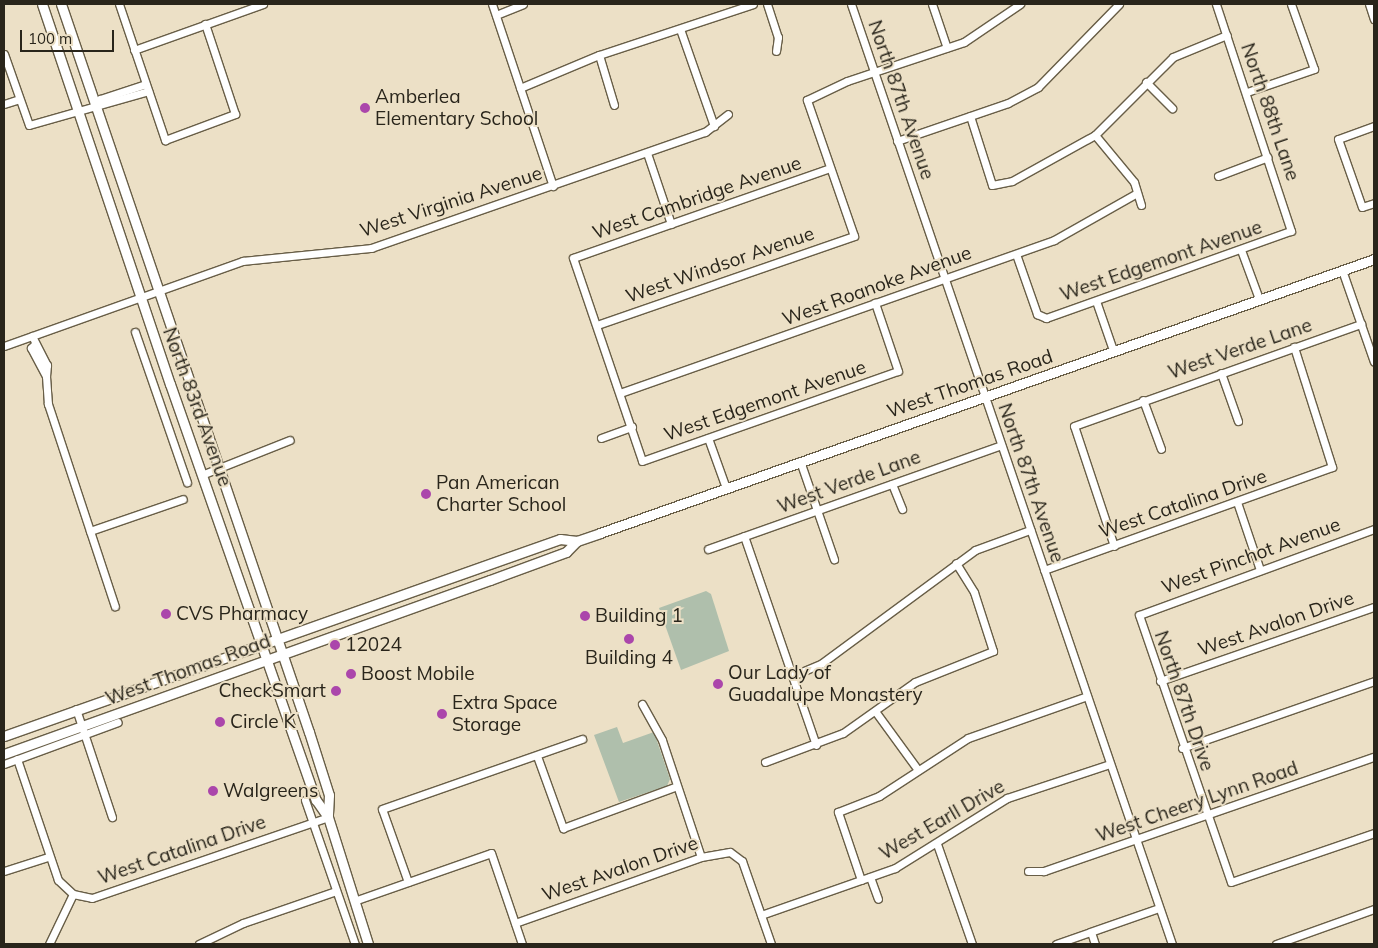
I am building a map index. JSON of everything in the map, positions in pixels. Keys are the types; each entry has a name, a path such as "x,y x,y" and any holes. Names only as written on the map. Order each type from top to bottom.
{"main road":[{"name":"North 83rd Avenue","path":"42,4 140,296 204,474 260,643 316,800 328,818 368,944"},
{"name":"North 83rd Avenue","path":"61,4 156,290 277,637 329,795 328,818"},
{"name":"West Thomas Road","path":"4,754 83,730 266,658 566,552 577,541 1374,258"},
{"name":"West Thomas Road","path":"4,736 260,643 560,539 577,541"},
{"path":"432,584 437,599"}],"street":[{"path":"119,4 165,140 235,114 205,24"},
{"path":"134,50 263,4"},
{"path":"492,4 553,186"},
{"path":"496,14 523,4"},
{"path":"520,88 599,55 753,4"},
{"path":"767,4 778,37 776,51"},
{"name":"North 87th Avenue","path":"851,4 1172,944"},
{"path":"932,4 947,48"},
{"path":"830,168 807,100 874,72 947,48 986,30 1020,4"},
{"path":"897,141 970,116 1038,87 1118,4"},
{"name":"North 88th Lane","path":"1216,4 1247,92 1291,231"},
{"path":"1247,92 1314,69 1291,4"},
{"path":"1369,4 1374,19"},
{"path":"680,29 714,126"},
{"path":"970,116 992,185 1044,166 1095,135 1173,56 1227,35"},
{"path":"4,54 25,120 35,126 147,88"},
{"path":"599,55 614,105"},
{"path":"1146,82 1172,108"},
{"path":"4,104 19,99"},
{"name":"West Virginia Avenue","path":"4,346 156,290 260,257 371,248 647,153 714,126 728,114"},
{"path":"1374,126 1338,138 1362,207 1374,202"},
{"path":"1095,135 1134,182 1141,205"},
{"path":"647,153 671,224"},
{"path":"1218,176 1268,157"},
{"name":"West Cambridge Avenue","path":"597,325 574,258 830,168"},
{"name":"West Windsor Avenue","path":"597,325 854,236 830,168"},
{"name":"West Roanoke Avenue","path":"620,393 1016,254 1086,226 1137,193"},
{"name":"West Edgemont Avenue","path":"1016,254 1041,318 1096,301 1291,231"},
{"path":"1241,250 1259,299"},
{"path":"1342,270 1374,362"},
{"path":"1096,301 1114,350"},
{"name":"West Edgemont Avenue","path":"632,427 642,461 898,371 875,303"},
{"name":"West Verde Lane","path":"1114,546 1074,426 1221,372 1361,324"},
{"path":"597,325 632,427 601,438"},
{"path":"135,332 187,482"},
{"path":"32,336 35,344 31,348 46,376 48,404 115,606"},
{"name":"West Catalina Drive","path":"1044,570 1332,467 1294,347"},
{"path":"1221,372 1238,421"},
{"path":"1144,400 1161,449"},
{"path":"708,438 726,488"},
{"path":"204,474 218,465 290,440"},
{"name":"West Verde Lane","path":"708,549 1001,445"},
{"path":"800,461 834,559"},
{"path":"892,484 902,509"},
{"path":"90,531 183,499"},
{"path":"1237,502 1260,570"},
{"name":"West Pinchot Avenue","path":"1139,615 1374,529"},
{"path":"792,676 822,662 975,550 1030,530"},
{"path":"744,536 816,744"},
{"path":"765,762 816,744 875,711 921,679 993,651 974,592 956,564"},
{"name":"West Avalon Drive","path":"1160,681 1374,607"},
{"name":"North 87th Drive","path":"1139,615 1182,748 1231,882 1374,832"},
{"path":"1182,748 1374,681"},
{"path":"861,880 838,812 879,796 968,738 1087,696"},
{"path":"642,704 652,715 701,857"},
{"path":"76,709 112,817"},
{"path":"875,711 918,770"},
{"name":"West Thomas Road","path":"4,764 83,730 118,722"},
{"path":"408,882 382,809 582,739"},
{"path":"537,756 563,828 677,786"},
{"name":"West Cheery Lynn Road","path":"1028,871 1044,872 1374,757"},
{"path":"17,759 48,857 58,880 73,894 49,944"},
{"name":"West Earll Drive","path":"761,914 870,877 937,844 1007,798 1110,764"},
{"path":"305,800 355,944"},
{"name":"West Catalina Drive","path":"73,894 92,898 107,894 328,818"},
{"path":"937,844 972,944"},
{"path":"354,901 491,853 522,944"},
{"name":"West Avalon Drive","path":"515,923 701,857 737,853 761,914"},
{"path":"4,871 48,857"},
{"path":"870,877 878,899"},
{"path":"199,944 243,923 336,891"},
{"path":"1056,944 1159,908"},
{"path":"1276,944 1374,909"},
{"path":"761,914 771,944"},
{"path":"1091,932 1095,944"}],"green space":[{"path":"706,591 711,594 729,651 681,670 659,608"},
{"path":"617,727 623,743 654,732 670,779 667,786 619,802 594,735"}],"place":[{"name":"Amberlea Elementary School","path":"365,108"},
{"name":"Pan American Charter School","path":"426,494"},
{"name":"CVS Pharmacy","path":"166,614"},
{"name":"Building 1","path":"585,616"},
{"name":"Building 4","path":"629,639"},
{"name":"12024","path":"335,645"},
{"name":"Boost Mobile","path":"351,674"},
{"name":"Our Lady of Guadalupe Monastery","path":"718,684"},
{"name":"CheckSmart","path":"336,691"},
{"name":"Extra Space Storage","path":"442,714"},
{"name":"Circle K","path":"220,722"},
{"name":"Walgreens","path":"213,791"}]}
